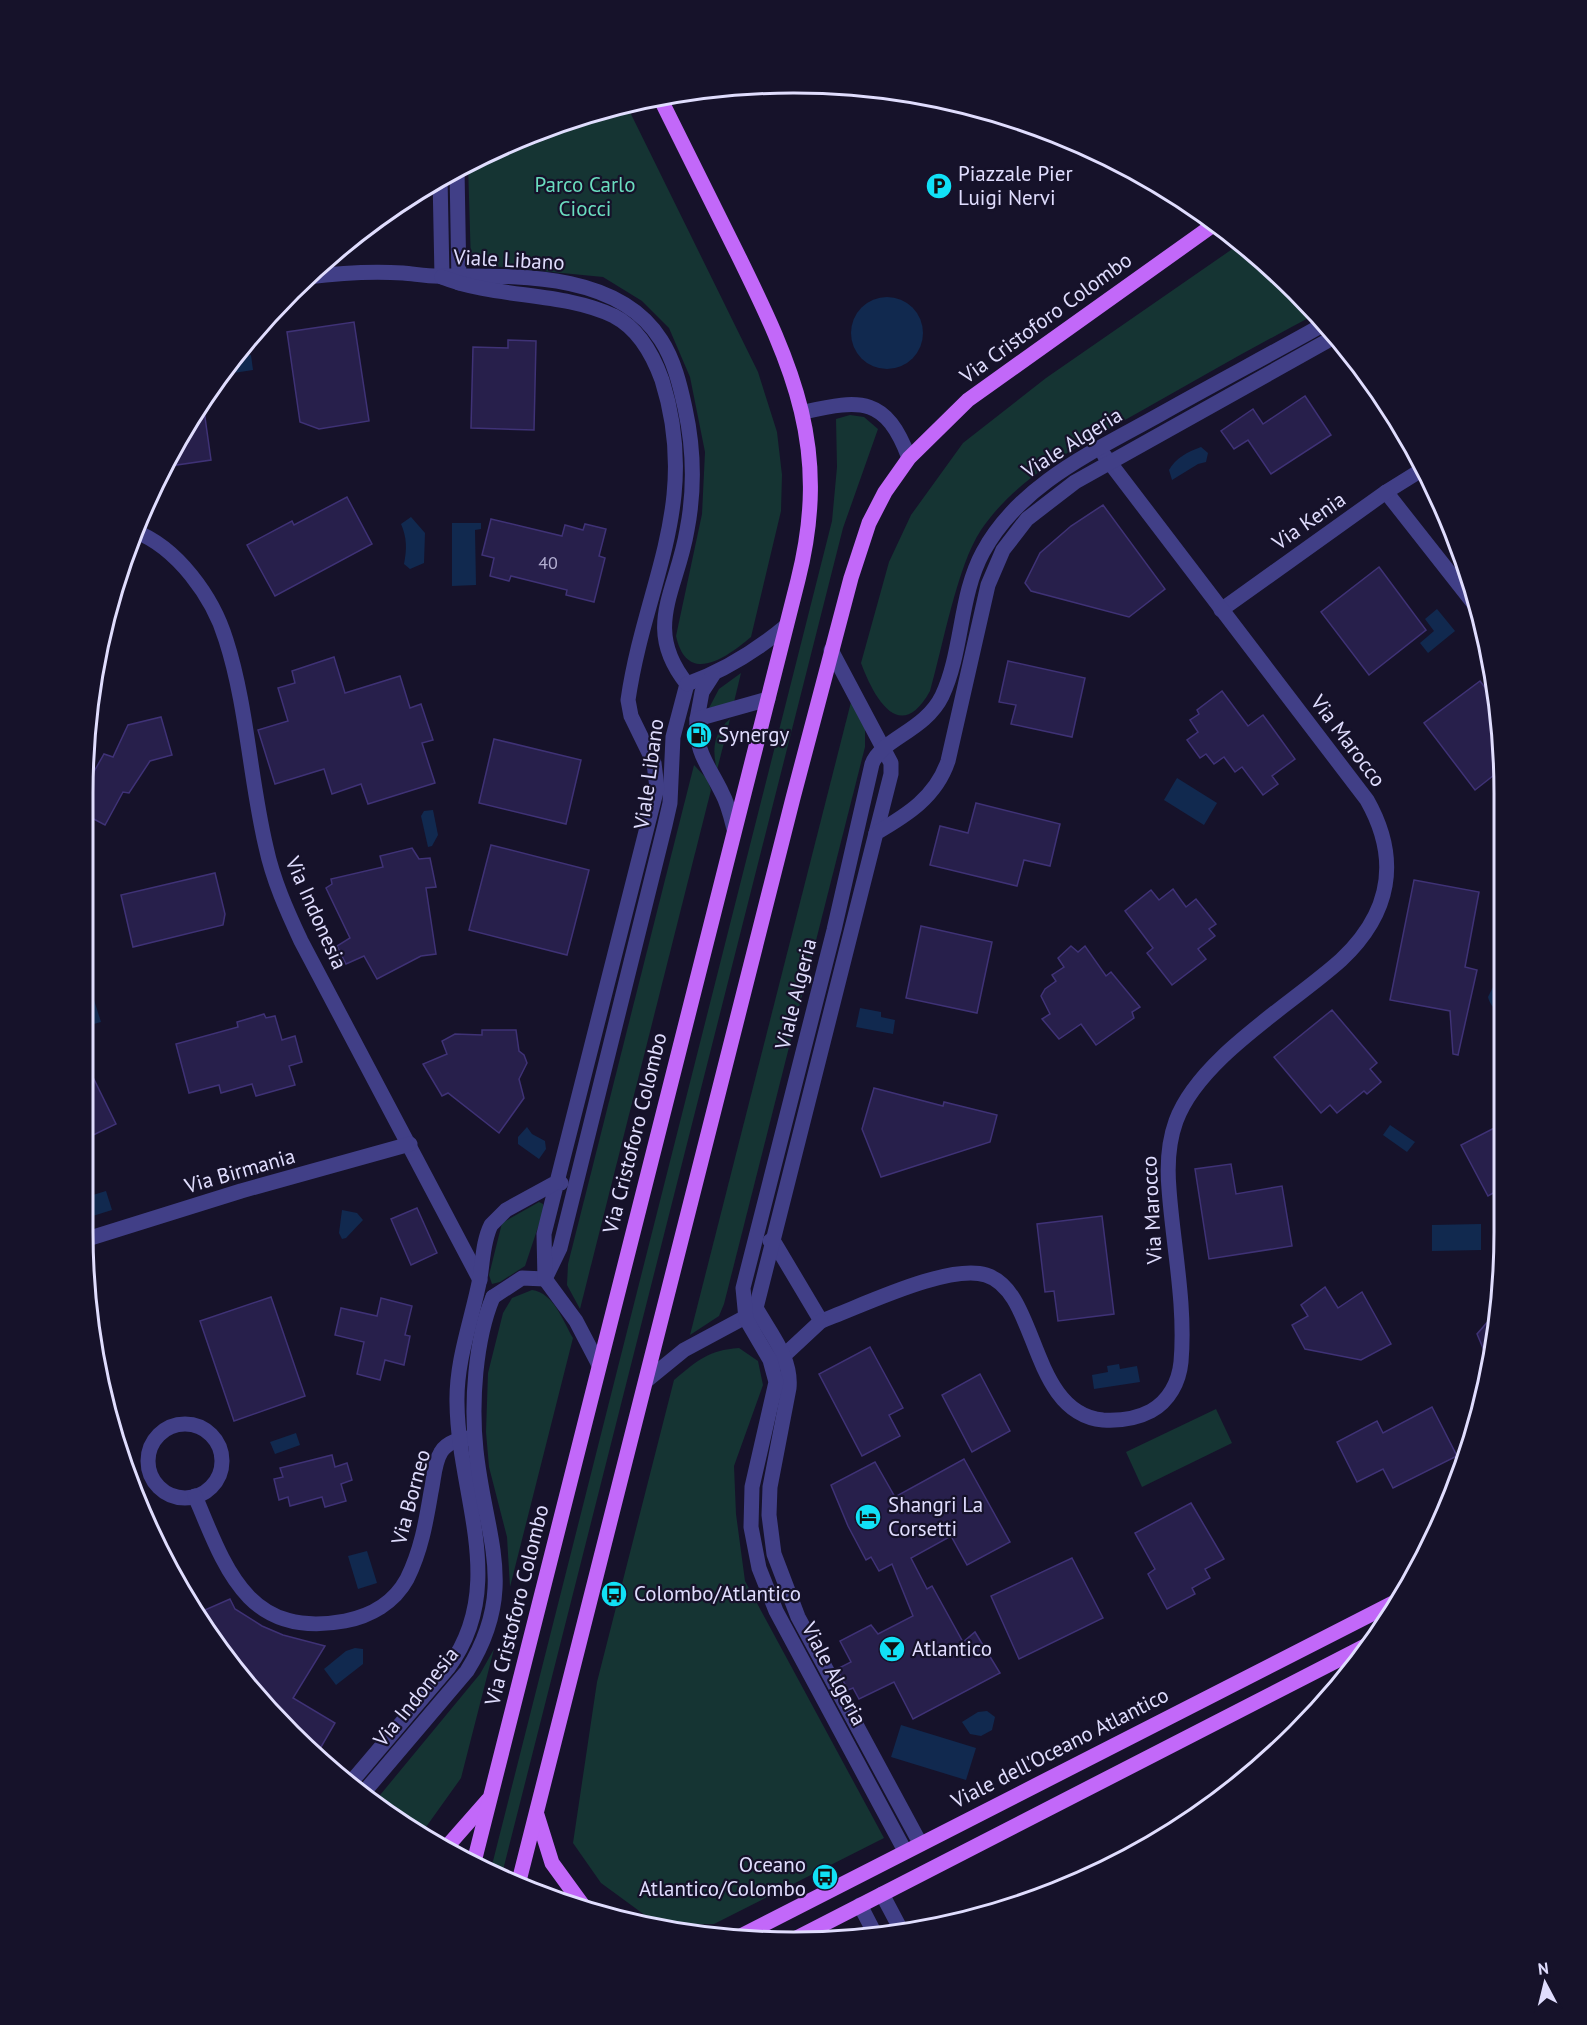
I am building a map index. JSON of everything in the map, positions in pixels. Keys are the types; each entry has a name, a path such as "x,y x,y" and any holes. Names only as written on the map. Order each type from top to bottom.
{"main road":[{"name":"Via Cristoforo Colombo","path":"476,1856 768,699 810,520 811,460 804,412 772,325 663,105"},
{"name":"Via Cristoforo Colombo","path":"520,1877 831,650 869,523 885,492 909,458 982,389 1208,229"},
{"name":"Viale dell'Oceano Atlantico","path":"751,1931 1384,1607"},
{"path":"809,1932 1353,1652"},
{"path":"451,1842 490,1798"},
{"path":"536,1813 552,1863 577,1898"}],"street":[{"path":"457,179 458,279"},
{"path":"440,189 442,277"},
{"name":"Viale Libano","path":"322,276 367,272 570,284 597,292 640,316 661,339 671,359 682,392 692,443 690,512 682,554 664,618 663,634 666,649 687,684 673,737 668,813 645,873 598,1022 544,1234 545,1279"},
{"name":"Viale Libano","path":"458,279 580,305 602,311 624,322 644,343 655,364 666,396 675,445 676,481 672,523 638,658 628,708 651,756 657,782 645,873 624,994 560,1248 545,1279"},
{"name":"Viale Algeria","path":"751,1314 774,1242 838,948 843,893 872,764 876,755 915,728 936,707 947,680 971,580 981,554 1006,516 1045,482 1099,448 1317,328"},
{"name":"Viale Algeria","path":"920,1843 813,1644 780,1574 770,1525 771,1479 789,1383 751,1314 743,1288 756,1237 838,948 859,897 876,833 918,806 937,785 948,761 957,713 988,585 1003,550 1027,519 1063,490 1327,341"},
{"path":"804,412 848,404 876,410 897,430 909,458"},
{"path":"675,445 692,443"},
{"name":"Via Marocco","path":"822,1321 945,1275 979,1273 997,1279 1006,1287 1055,1388 1067,1405 1080,1414 1110,1420 1139,1416 1161,1404 1176,1384 1182,1345 1168,1176 1170,1145 1179,1113 1195,1088 1219,1061 1358,944 1377,915 1386,881 1383,838 1367,800 1099,448"},
{"name":"Via Kenia","path":"1221,610 1386,492 1416,473"},
{"path":"1386,492 1464,591"},
{"name":"Via Indonesia","path":"142,534 151,538 174,557 201,592 221,625 232,663 266,848 280,893 301,941 480,1279 494,1297 478,1369 473,1417 467,1438 479,1592 476,1613 460,1649 448,1668 354,1776"},
{"path":"971,580 988,585"},
{"path":"687,684 713,675 750,653 786,626"},
{"path":"638,658 666,649"},
{"path":"831,650 885,747 891,763 891,774 876,833"},
{"path":"713,675 702,692 697,719 697,738 702,759 724,795 734,829"},
{"path":"697,719 768,699"},
{"path":"936,707 957,713"},
{"path":"843,893 859,897"},
{"path":"607,989 624,994"},
{"path":"598,1022 615,1026"},
{"name":"Via Birmania","path":"93,1237 242,1191 410,1144"},
{"path":"480,1279 486,1239 494,1220 557,1182 575,1187"},
{"path":"756,1237 774,1242 822,1321 778,1360"},
{"path":"494,1297 522,1278 535,1276 545,1279 576,1321 598,1365"},
{"name":"Via Indonesia","path":"368,1788 460,1682 476,1655 489,1625 496,1591 496,1567 457,1384 480,1279"},
{"path":"646,1382 684,1350 751,1314"},
{"name":"Viale Algeria","path":"778,1360 776,1382 753,1477 751,1527 756,1557 766,1589 905,1851"},
{"path":"181,1424 204,1429 220,1448 220,1472 206,1491 195,1496 183,1498 166,1492 153,1479 149,1468 152,1444 169,1427 181,1424"},
{"name":"Via Borneo","path":"195,1496 228,1572 243,1593 263,1611 283,1620 299,1622 352,1619 382,1607 405,1583 424,1533 438,1460 446,1446 467,1438"},
{"path":"799,1652 813,1644"},
{"path":"882,1894 897,1923"},
{"path":"860,1905 872,1927"}],"green space":[{"name":"Parco Carlo Ciocci","path":"630,113 758,372 777,432 782,475 781,511 751,637 730,653 708,663 698,664 689,660 681,651 676,636 702,514 705,452 690,377 669,328 642,301 603,277 471,264 468,173 525,146 568,130"},
{"path":"1233,249 1289,298 1308,319 1075,448 1033,476 1014,492 996,510 972,545 951,607 930,691 919,707 908,714 898,715 889,710 873,690 861,663 889,562 911,515 963,443 1046,378"},
{"path":"850,415 864,417 878,429 843,528 503,1869 492,1864 832,521 837,467 836,419"},
{"path":"741,673 734,702 709,708 719,689"},
{"path":"851,702 865,729 865,747 724,1304 719,1316 690,1335"},
{"path":"730,719 717,770 715,742 720,730"},
{"path":"694,765 707,779 711,790 580,1309 567,1285 568,1264"},
{"path":"539,1202 543,1204 543,1212 525,1266 500,1282 492,1284 489,1275 502,1223"},
{"path":"532,1290 540,1292 552,1302 573,1338 510,1587 507,1537 489,1467 486,1432 488,1373 503,1313 512,1298"},
{"path":"739,1348 758,1361 763,1385 734,1466 736,1514 745,1581 884,1838 714,1924 692,1924 647,1916 601,1883 573,1843 597,1682 674,1380 696,1362 728,1349"},
{"path":"1216,1409 1232,1443 1142,1487 1126,1452"},
{"path":"494,1649 461,1778 426,1827 379,1796 480,1674"}],"water":[{"path":"887,297 901,300 913,307 920,319 923,333 920,347 913,359 901,366 887,369 873,366 861,359 854,347 851,333 854,319 861,307 873,300"},
{"path":"251,355 253,370 234,373 238,367 247,356"},
{"path":"1201,447 1208,453 1206,462 1198,464 1172,480 1169,470 1175,462"},
{"path":"411,517 425,533 424,563 410,569 404,564 406,544 401,524"},
{"path":"452,523 481,523 481,529 475,530 476,585 452,586"},
{"path":"1437,609 1455,631 1428,653 1420,643 1434,631 1425,619"},
{"path":"1177,778 1217,803 1204,825 1164,800"},
{"path":"433,810 438,835 432,846 428,847 421,816 424,811"},
{"path":"1494,985 1494,1008 1488,997"},
{"path":"93,1000 101,1022 93,1024"},
{"path":"860,1008 881,1012 881,1017 895,1020 893,1034 856,1027"},
{"path":"1390,1125 1415,1142 1407,1152 1383,1135"},
{"path":"527,1127 532,1134 545,1141 546,1149 539,1159 518,1144 518,1137"},
{"path":"106,1191 112,1210 93,1216 93,1195"},
{"path":"342,1210 357,1213 363,1220 346,1238 342,1239 339,1233"},
{"path":"1481,1224 1481,1250 1432,1251 1432,1225"},
{"path":"1119,1364 1120,1369 1137,1366 1140,1382 1094,1389 1092,1375 1108,1372 1107,1366"},
{"path":"296,1433 300,1445 275,1454 270,1442"},
{"path":"367,1551 377,1583 358,1589 348,1556"},
{"path":"355,1648 363,1649 363,1664 336,1685 324,1669 346,1651"},
{"path":"987,1711 995,1717 992,1730 981,1736 970,1734 962,1722 978,1712"},
{"path":"901,1725 976,1748 966,1780 891,1757"}],"building":[{"path":"354,322 369,421 319,429 300,422 287,332"},
{"path":"508,340 536,341 534,430 471,428 473,347 508,348"},
{"path":"1305,396 1331,435 1271,474 1248,440 1234,449 1221,431 1253,409 1263,424"},
{"path":"205,414 211,460 175,465"},
{"path":"347,497 372,544 275,596 247,545 292,521 294,525"},
{"path":"1103,505 1165,589 1129,617 1031,591 1025,583 1040,553 1071,526"},
{"path":"491,519 562,536 565,525 583,530 585,524 606,529 599,556 605,558 594,602 566,595 567,590 511,576 509,581 490,576 494,558 482,555"},
{"path":"1379,567 1426,630 1369,675 1321,612"},
{"path":"334,657 345,693 400,676 410,708 421,704 433,740 422,743 435,783 368,804 361,784 332,794 324,769 275,784 258,730 288,721 278,688 295,683 292,671"},
{"path":"1008,661 1085,678 1072,737 1011,724 1016,705 999,702"},
{"path":"1480,681 1486,689 1488,702 1494,775 1475,790 1424,723"},
{"path":"1222,691 1248,726 1263,715 1295,759 1272,776 1278,784 1263,795 1242,767 1235,772 1224,757 1214,764 1206,754 1200,758 1187,740 1198,732 1190,720 1199,714 1197,710"},
{"path":"161,717 172,755 150,761 129,793 123,792 105,825 93,819 93,772 104,754 113,757 128,725"},
{"path":"494,739 581,760 566,824 479,803"},
{"path":"976,803 1060,824 1050,866 1024,860 1017,886 930,865 940,826 968,833"},
{"path":"491,845 589,870 567,955 469,930"},
{"path":"412,848 419,859 430,858 436,887 426,888 436,954 421,956 377,979 364,956 346,964 337,946 350,938 326,888 332,884 331,879 383,867 380,856"},
{"path":"215,873 225,914 223,925 133,947 121,895"},
{"path":"1414,880 1479,892 1465,967 1477,970 1458,1055 1453,1054 1450,1011 1390,1000"},
{"path":"1173,889 1186,907 1196,899 1216,924 1209,929 1215,936 1198,949 1206,959 1172,985 1147,953 1153,948 1125,911 1151,890 1159,900"},
{"path":"921,926 992,942 977,1013 906,998"},
{"path":"1071,946 1078,952 1085,946 1106,976 1111,972 1140,1007 1132,1012 1134,1018 1096,1045 1081,1024 1059,1039 1042,1019 1050,1014 1041,996 1045,989 1056,981 1052,975 1064,967 1058,958"},
{"path":"1332,1010 1377,1063 1370,1069 1381,1082 1367,1094 1364,1091 1337,1113 1330,1105 1321,1113 1274,1057"},
{"path":"264,1014 266,1018 275,1016 282,1040 295,1036 302,1062 289,1066 295,1085 256,1096 252,1084 221,1093 219,1085 189,1093 176,1044 238,1027 237,1022"},
{"path":"482,1030 516,1030 519,1051 524,1055 527,1063 519,1079 524,1098 499,1133 448,1093 442,1096 423,1064 447,1054 442,1041 455,1034 482,1035"},
{"path":"93,1077 116,1124 93,1135"},
{"path":"874,1088 943,1106 944,1102 997,1115 990,1142 881,1177 862,1129"},
{"path":"1494,1128 1494,1193 1488,1196 1461,1145"},
{"path":"1231,1164 1236,1194 1282,1186 1292,1246 1209,1259 1195,1169"},
{"path":"417,1208 437,1253 411,1265 391,1219"},
{"path":"1102,1216 1114,1314 1058,1321 1054,1291 1045,1292 1037,1224"},
{"path":"1325,1287 1338,1308 1362,1292 1391,1344 1361,1360 1305,1349 1292,1325 1308,1316 1301,1305"},
{"path":"271,1297 305,1396 234,1421 200,1321"},
{"path":"381,1298 412,1306 405,1335 410,1336 404,1365 385,1360 380,1380 357,1374 364,1342 335,1335 341,1308 377,1316"},
{"path":"1488,1321 1484,1350 1477,1334"},
{"path":"870,1347 903,1408 889,1415 900,1436 862,1456 819,1374"},
{"path":"980,1374 1010,1431 972,1452 942,1395"},
{"path":"1432,1407 1457,1456 1393,1488 1383,1469 1357,1482 1337,1442 1377,1421 1383,1433"},
{"path":"332,1455 335,1467 347,1463 352,1480 341,1484 346,1501 325,1507 322,1497 290,1506 288,1497 279,1500 274,1479 283,1477 280,1468"},
{"path":"964,1459 1010,1542 967,1565 951,1536 911,1558 927,1589 932,1586 963,1642 975,1632 1000,1673 913,1719 894,1682 859,1699 853,1688 848,1690 837,1669 851,1662 840,1641 871,1625 878,1634 913,1616 892,1564 879,1571 871,1557 866,1560 848,1526 831,1485 875,1462 895,1497"},
{"path":"1191,1503 1224,1559 1205,1569 1210,1578 1192,1588 1195,1594 1167,1609 1148,1574 1155,1569 1135,1533"},
{"path":"1072,1558 1103,1618 1019,1659 991,1596"},
{"path":"230,1599 235,1609 262,1626 283,1635 325,1646 293,1698 335,1723 321,1748 267,1693 238,1658 204,1610"}],"place":[{"name":"Piazzale Pier Luigi Nervi","path":"939,186"},
{"name":"Synergy","path":"699,735"},
{"name":"Shangri La Corsetti","path":"868,1517"},
{"name":"Colombo/Atlantico","path":"614,1594"},
{"name":"Atlantico","path":"892,1649"},
{"name":"Oceano Atlantico/Colombo","path":"825,1877"}]}
